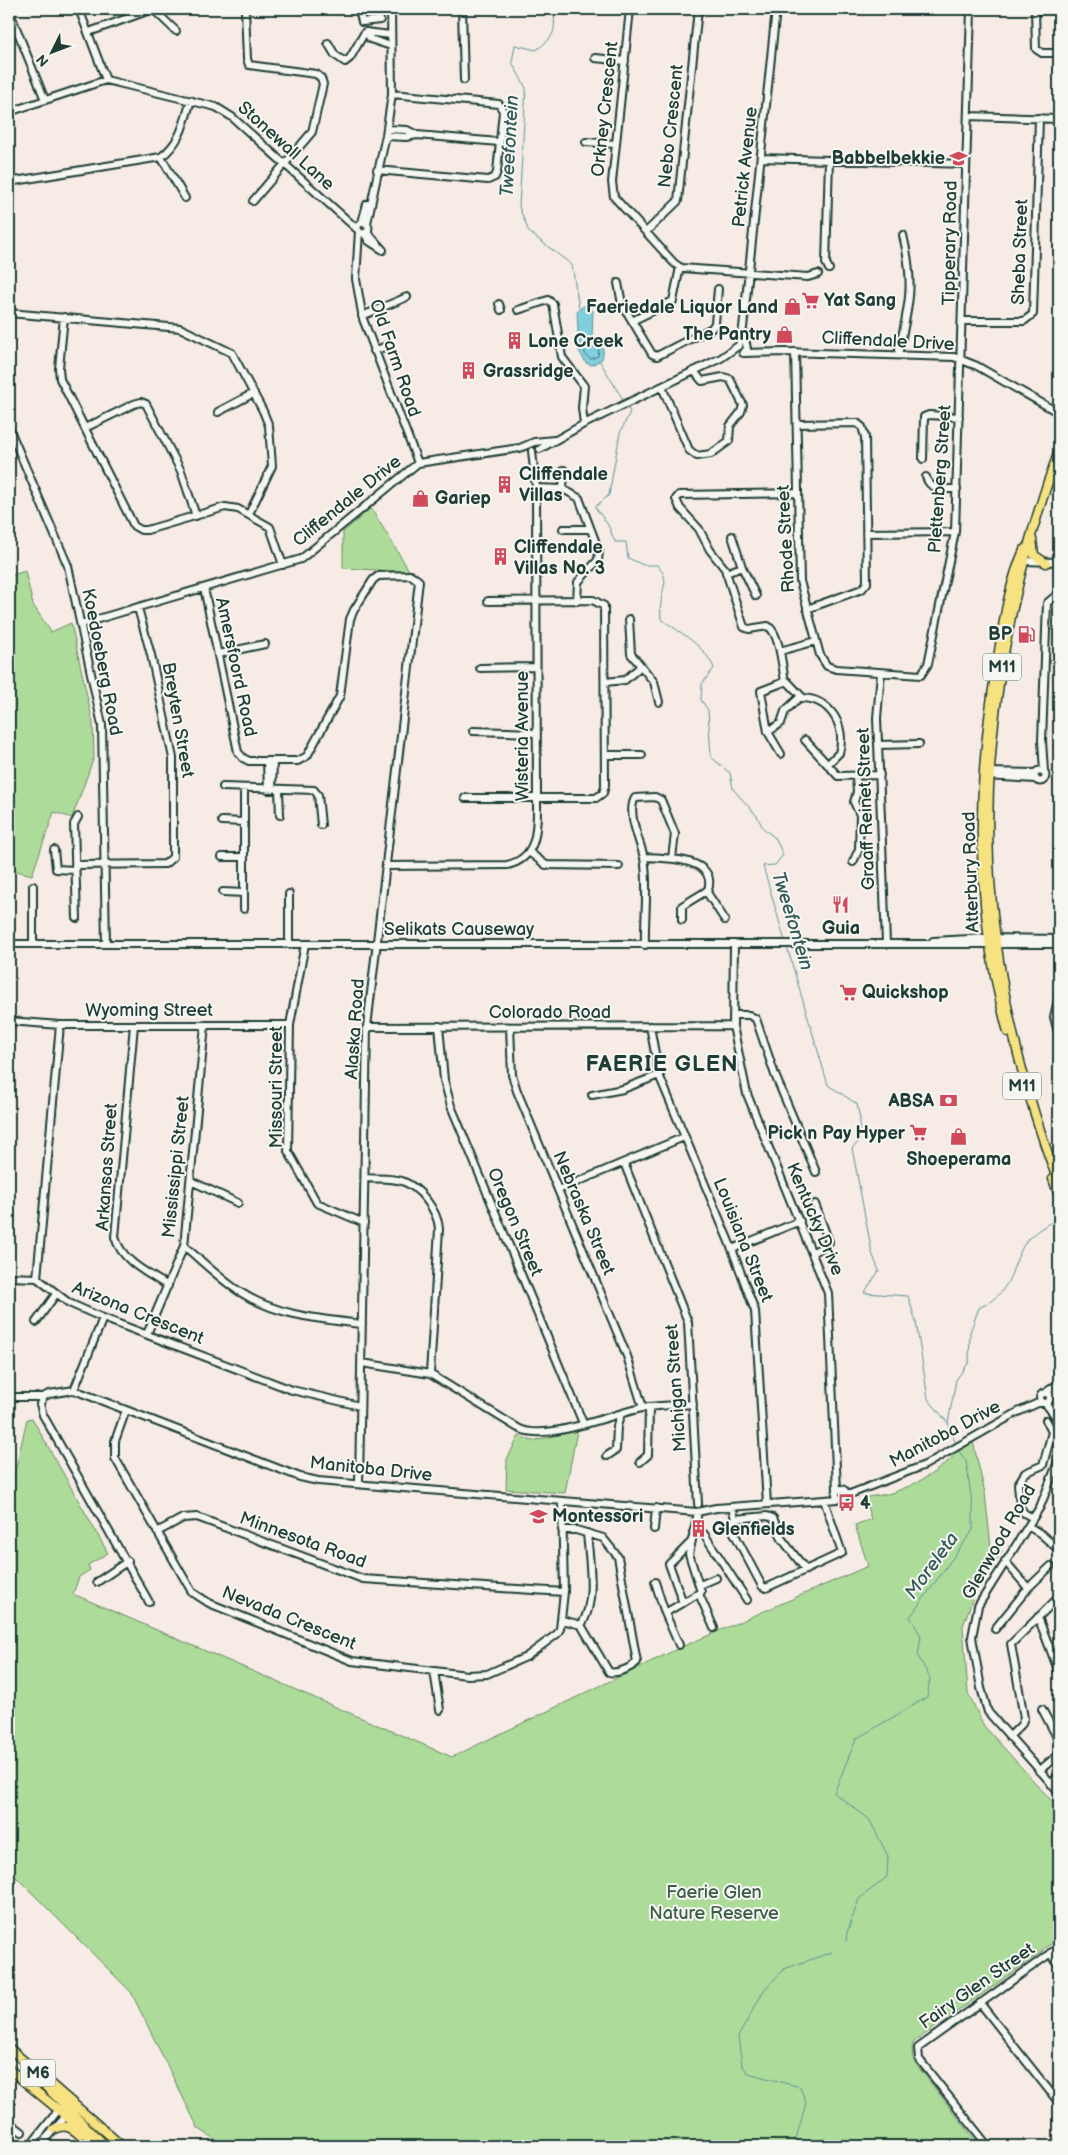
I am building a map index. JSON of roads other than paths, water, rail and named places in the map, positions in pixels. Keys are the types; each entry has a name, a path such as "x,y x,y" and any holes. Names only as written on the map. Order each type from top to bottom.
{"main road":[{"name":"Atterbury Road","path":"1059,451 1022,561 1002,665 988,774 992,941 1000,1002 1038,1140 1059,1196"},
{"path":"1032,529 1033,553 1046,563"},
{"name":"Atterbury Road","path":"992,941 1022,1069 1044,1143 1059,1184"},
{"name":"M6","path":"9,2050 64,2104 68,2113 99,2146"},
{"name":"M6","path":"9,2069 64,2104 77,2105 122,2146"},
{"path":"64,2104 68,2113 106,2146"},
{"path":"54,2129 70,2127 92,2146"}],"street":[{"path":"9,112 106,80 79,9"},
{"path":"88,32 153,9 176,31"},
{"path":"244,9 249,65 319,76 323,84 315,128 253,201"},
{"path":"359,9 362,22 380,20"},
{"path":"462,9 464,80"},
{"name":"Orkney Crescent","path":"630,9 612,193 674,263 680,267"},
{"name":"Nebo Crescent","path":"646,232 678,201 698,9"},
{"name":"Petrick Avenue","path":"742,348 776,9"},
{"name":"Tipperary Road","path":"961,359 971,9"},
{"path":"1035,9 1036,49 1042,53 1059,54"},
{"path":"9,10 45,100"},
{"name":"Old Farm Road","path":"391,12 392,94 386,132 362,228 357,261 357,288 362,316 374,351 418,463"},
{"path":"367,32 370,39 392,46"},
{"path":"328,43 335,55 345,62 350,58 360,38 367,32 391,35"},
{"path":"595,58 625,61"},
{"name":"Stonewall Lane","path":"106,80 190,100 225,111 340,214 362,228"},
{"path":"377,170 492,180 497,172 503,109 499,104 392,94"},
{"path":"9,182 161,157 175,145 181,136 190,100"},
{"path":"968,116 1059,119"},
{"name":"Sheba Street","path":"963,321 1021,322 1029,319 1033,314 1039,118"},
{"path":"386,132 406,138 417,136 499,142"},
{"path":"586,142 616,144"},
{"path":"161,157 184,198"},
{"path":"761,158 966,164"},
{"path":"829,269 826,263 830,160"},
{"path":"898,355 911,295 910,262 903,235"},
{"path":"632,321 673,301 680,267 808,277 818,274"},
{"path":"618,283 620,300 652,354 659,355 712,328 715,323 718,289"},
{"path":"362,316 407,297"},
{"path":"518,310 547,300 551,301 555,307 562,357 583,383 582,408 584,424"},
{"path":"9,313 166,326 190,331 232,353 268,422 272,462 249,514"},
{"path":"64,317 59,375 136,528 147,530 229,506 249,514 270,527 283,565"},
{"path":"374,351 389,345"},
{"name":"Cliffendale Drive","path":"81,624 283,565 307,555 418,463 520,448 535,448 742,348 762,352 898,355 961,359 1059,413"},
{"name":"Rhode Street","path":"795,352 800,581 807,609 821,658 830,668 880,673"},
{"name":"Plettenberg Street","path":"880,673 915,676 924,673 926,669 954,532 961,359"},
{"path":"662,387 689,450 697,456 710,454 729,441 730,426 743,405 730,379 702,381 694,371"},
{"path":"218,412 254,393"},
{"path":"85,428 134,404 141,402 146,404 181,471 196,516"},
{"path":"923,459 924,416 929,414 959,417"},
{"path":"797,424 854,422 862,427 865,437 867,583 865,587 807,609"},
{"name":"Koedoeberg Road","path":"9,428 68,566 102,730 106,944"},
{"name":"Wisteria Avenue","path":"529,852 536,839 537,798 535,448"},
{"path":"564,470 564,489"},
{"path":"926,477 928,484 933,487 957,489"},
{"path":"536,488 564,489 579,498 600,557 579,580 577,601"},
{"path":"785,681 780,651 771,628 764,626 749,629 744,627 726,573 699,529 680,508 676,499 680,496 798,493"},
{"path":"563,530 590,529"},
{"path":"866,533 954,532"},
{"path":"732,536 742,568 756,596"},
{"path":"1022,561 1059,562"},
{"path":"726,573 742,568"},
{"name":"Alaska Road","path":"270,761 302,760 313,746 340,696 351,615 373,580 378,576 386,575 411,575 418,579 387,866 367,1027 366,1178 359,1484"},
{"name":"Amersfoord Road","path":"204,588 238,752 248,760 270,761"},
{"path":"988,774 1038,774 1042,763 1047,603 1059,593"},
{"path":"465,798 596,798 600,796 605,786 605,609 602,603 596,601 488,601"},
{"name":"Breyten Street","path":"54,850 56,869 165,864 171,862 174,853 173,758 151,655 138,608"},
{"path":"629,619 631,654 654,682 659,702"},
{"path":"780,651 816,641"},
{"path":"218,654 265,644"},
{"path":"605,682 625,680 640,666"},
{"path":"480,668 536,667"},
{"name":"Graaff Reinet Street","path":"880,673 878,745 886,943"},
{"path":"780,754 768,732 761,691 785,681 790,682 803,698 828,708 838,721 840,749 838,756 828,764"},
{"path":"768,732 781,722 787,708 797,699 803,698"},
{"path":"473,731 537,733"},
{"path":"804,740 838,776 880,776"},
{"path":"878,745 919,744"},
{"path":"606,755 642,755"},
{"path":"270,761 270,774 280,815"},
{"path":"853,862 859,841 860,815 854,802 857,792 856,776"},
{"path":"223,787 310,790 317,792 320,825"},
{"path":"244,788 244,909"},
{"path":"644,945 644,857 636,835 635,798 655,797 662,800 676,838 672,858"},
{"path":"77,918 74,824 78,817"},
{"path":"222,821 244,822"},
{"path":"387,866 507,865 517,862 529,852 546,865 619,866"},
{"path":"222,857 244,857"},
{"path":"644,857 672,858 699,867 706,872 709,881 706,891 682,906 682,920"},
{"path":"33,886 33,944"},
{"path":"706,891 725,920"},
{"path":"223,892 244,893"},
{"path":"289,894 289,944"},
{"name":"Selikats Causeway","path":"9,944 910,944 1059,938"},
{"name":"Selikats Causeway","path":"992,941 1059,944"},
{"name":"Missouri Street","path":"305,944 290,1025 287,1147 290,1156 317,1203 364,1223"},
{"name":"Kentucky Drive","path":"734,944 733,1026 749,1100 827,1286 840,1493"},
{"path":"1059,996 1054,1017 1059,1036"},
{"path":"733,1015 749,1015 756,1019 772,1067 816,1172"},
{"name":"Wyoming Street","path":"9,1020 60,1025 290,1025"},
{"path":"9,1277 37,1278 60,1025"},
{"name":"Arkansas Street","path":"134,1025 115,1237 119,1248 128,1259 168,1286"},
{"name":"Mississippi Street","path":"147,1334 184,1246 205,1025"},
{"name":"Oregon Street","path":"439,1026 444,1080 451,1106 584,1423"},
{"name":"Louisiana Street","path":"650,1026 659,1075 732,1249 753,1303 757,1319 767,1504"},
{"name":"Colorado Road","path":"367,1027 733,1026"},
{"name":"Nebraska Street","path":"510,1027 513,1079 627,1356 646,1408 648,1455 640,1462"},
{"path":"592,1095 623,1089 659,1075"},
{"path":"558,1190 684,1137"},
{"name":"Michigan Street","path":"624,1163 688,1322 698,1509 689,1554 700,1585"},
{"path":"366,1178 394,1179 409,1184 430,1205 437,1216 439,1229 430,1374"},
{"path":"191,1181 238,1203"},
{"path":"812,1252 827,1245 829,1242 815,1204"},
{"path":"732,1249 800,1221"},
{"path":"184,1246 231,1286 252,1299 300,1316 362,1324"},
{"name":"Arizona Crescent","path":"37,1278 73,1305 103,1318 292,1390 360,1406"},
{"path":"36,1322 56,1294"},
{"path":"9,1398 43,1397 49,1394 74,1390 103,1318"},
{"path":"362,1363 430,1374 528,1433 544,1433 646,1408 693,1404"},
{"name":"Manitoba Drive","path":"74,1390 300,1477 318,1481 562,1502 682,1510 824,1500 840,1493 857,1491 918,1468 950,1451 1018,1412 1059,1383"},
{"name":"Manitoba Drive","path":"1018,1412 1047,1401 1059,1390"},
{"path":"1043,1394 1059,1421"},
{"path":"43,1397 40,1407 43,1416 128,1561 149,1602"},
{"path":"1047,1401 1059,1416"},
{"name":"Nevada Crescent","path":"126,1410 114,1440 114,1453 189,1589 203,1600 345,1659 477,1675 493,1672 532,1654 557,1634 562,1620 564,1592 562,1502"},
{"path":"607,1456 616,1450 617,1426 621,1414"},
{"path":"1033,1518 1024,1513 1020,1507 1018,1484 1025,1473 1043,1466 1052,1432 1046,1420"},
{"name":"Glenwood Road","path":"1059,1460 1045,1496 1033,1518 978,1606 972,1636 984,1703 992,1717 1059,1792"},
{"path":"732,1507 735,1519 734,1534 764,1587 768,1588 842,1553 824,1500"},
{"path":"654,1529 656,1508"},
{"name":"Minnesota Road","path":"157,1532 183,1518 197,1516 362,1578 564,1592"},
{"path":"735,1519 767,1516 774,1518 784,1542 806,1570"},
{"path":"1028,1526 1041,1534 1059,1550"},
{"path":"562,1530 587,1533 606,1540 620,1562 637,1659 635,1664 614,1674 609,1672 581,1625 562,1620"},
{"path":"693,1532 704,1534 746,1600"},
{"path":"581,1625 588,1608 590,1588 587,1533"},
{"path":"683,1603 669,1564 691,1542"},
{"path":"97,1582 128,1561"},
{"path":"1005,1561 1028,1588"},
{"path":"995,1629 1028,1588 1051,1566"},
{"path":"665,1613 699,1594 702,1590 700,1585 716,1578"},
{"path":"655,1582 665,1613 679,1644"},
{"path":"699,1594 714,1628"},
{"path":"1009,1737 1021,1725 1024,1718 1011,1644 1059,1597"},
{"path":"1038,1617 1058,1670"},
{"path":"434,1671 440,1710"},
{"path":"1042,1709 1059,1741"},
{"path":"1040,1771 1059,1754"},
{"path":"1051,1784 1059,1775"},
{"name":"Fairy Glen Street","path":"988,2146 917,2054 922,2044 1059,1947"},
{"path":"1050,1953 1059,1965"},
{"path":"980,2003 1059,2103"},
{"path":"30,2146 64,2104"},
{"path":"39,2146 77,2105"},
{"path":"9,2122 22,2132"}],"water":[{"path":"585,305 593,311 592,337 603,348 602,359 592,365 586,363 579,351 577,311"}],"waterway":[{"name":"Tweefontein","path":"554,9 553,33 547,41 536,50 515,45 512,62 526,88 519,207 529,232 572,265 579,308"},
{"name":"Tweefontein","path":"599,360 624,401"},
{"name":"Tweefontein","path":"627,407 630,412 620,433 609,495 595,507 608,525 615,542 626,542 628,558 643,565 657,565 661,570 665,579 661,619 699,647 714,668 702,684 701,700 708,710 711,757 730,773 733,789 757,816 763,828 776,839 783,855 775,865 763,866 785,941"},
{"name":"Tweefontein","path":"787,947 828,1085 857,1104 860,1119 859,1142 852,1148 872,1253 879,1271 864,1293 908,1296 916,1322 928,1399 948,1423"},
{"name":"Moreleta","path":"956,1444 948,1423 956,1380 969,1362 970,1332 979,1308 999,1295 1004,1288 1028,1239 1059,1217"},
{"name":"Moreleta","path":"846,1941 859,1899 887,1877 888,1856 869,1819 834,1793 856,1739 927,1697 930,1678 918,1656 921,1636 910,1617 973,1530 973,1510 966,1461 958,1450"},
{"name":"Moreleta","path":"794,2146 806,2103 800,2087 748,2073 742,2065 738,2037 764,1990 784,1969 832,1952"}],"place":[{"name":"Babbelbekkie","path":"959,158"},
{"name":"Yat Sang","path":"810,300"},
{"name":"Faeriedale Liquor Land","path":"792,307"},
{"name":"The Pantry","path":"785,334"},
{"name":"Lone Creek","path":"514,341"},
{"name":"Grassridge","path":"469,371"},
{"name":"Cliffendale Villas","path":"505,484"},
{"name":"Gariep","path":"421,498"},
{"name":"Cliffendale Villas No. 3","path":"500,557"},
{"name":"BP","path":"1026,634"},
{"name":"Guia","path":"841,905"},
{"name":"Quickshop","path":"848,992"},
{"name":"ABSA","path":"948,1101"},
{"name":"Pick n Pay Hyper","path":"919,1133"},
{"name":"Shoeperama","path":"959,1136"},
{"name":"4","path":"846,1503"},
{"name":"Montessori","path":"538,1516"},
{"name":"Glenfields","path":"698,1529"}],"district":[{"name":"FAERIE GLEN","path":"662,1064"}],"park label":[{"name":"Faerie Glen Nature Reserve","path":"714,1902"}]}
